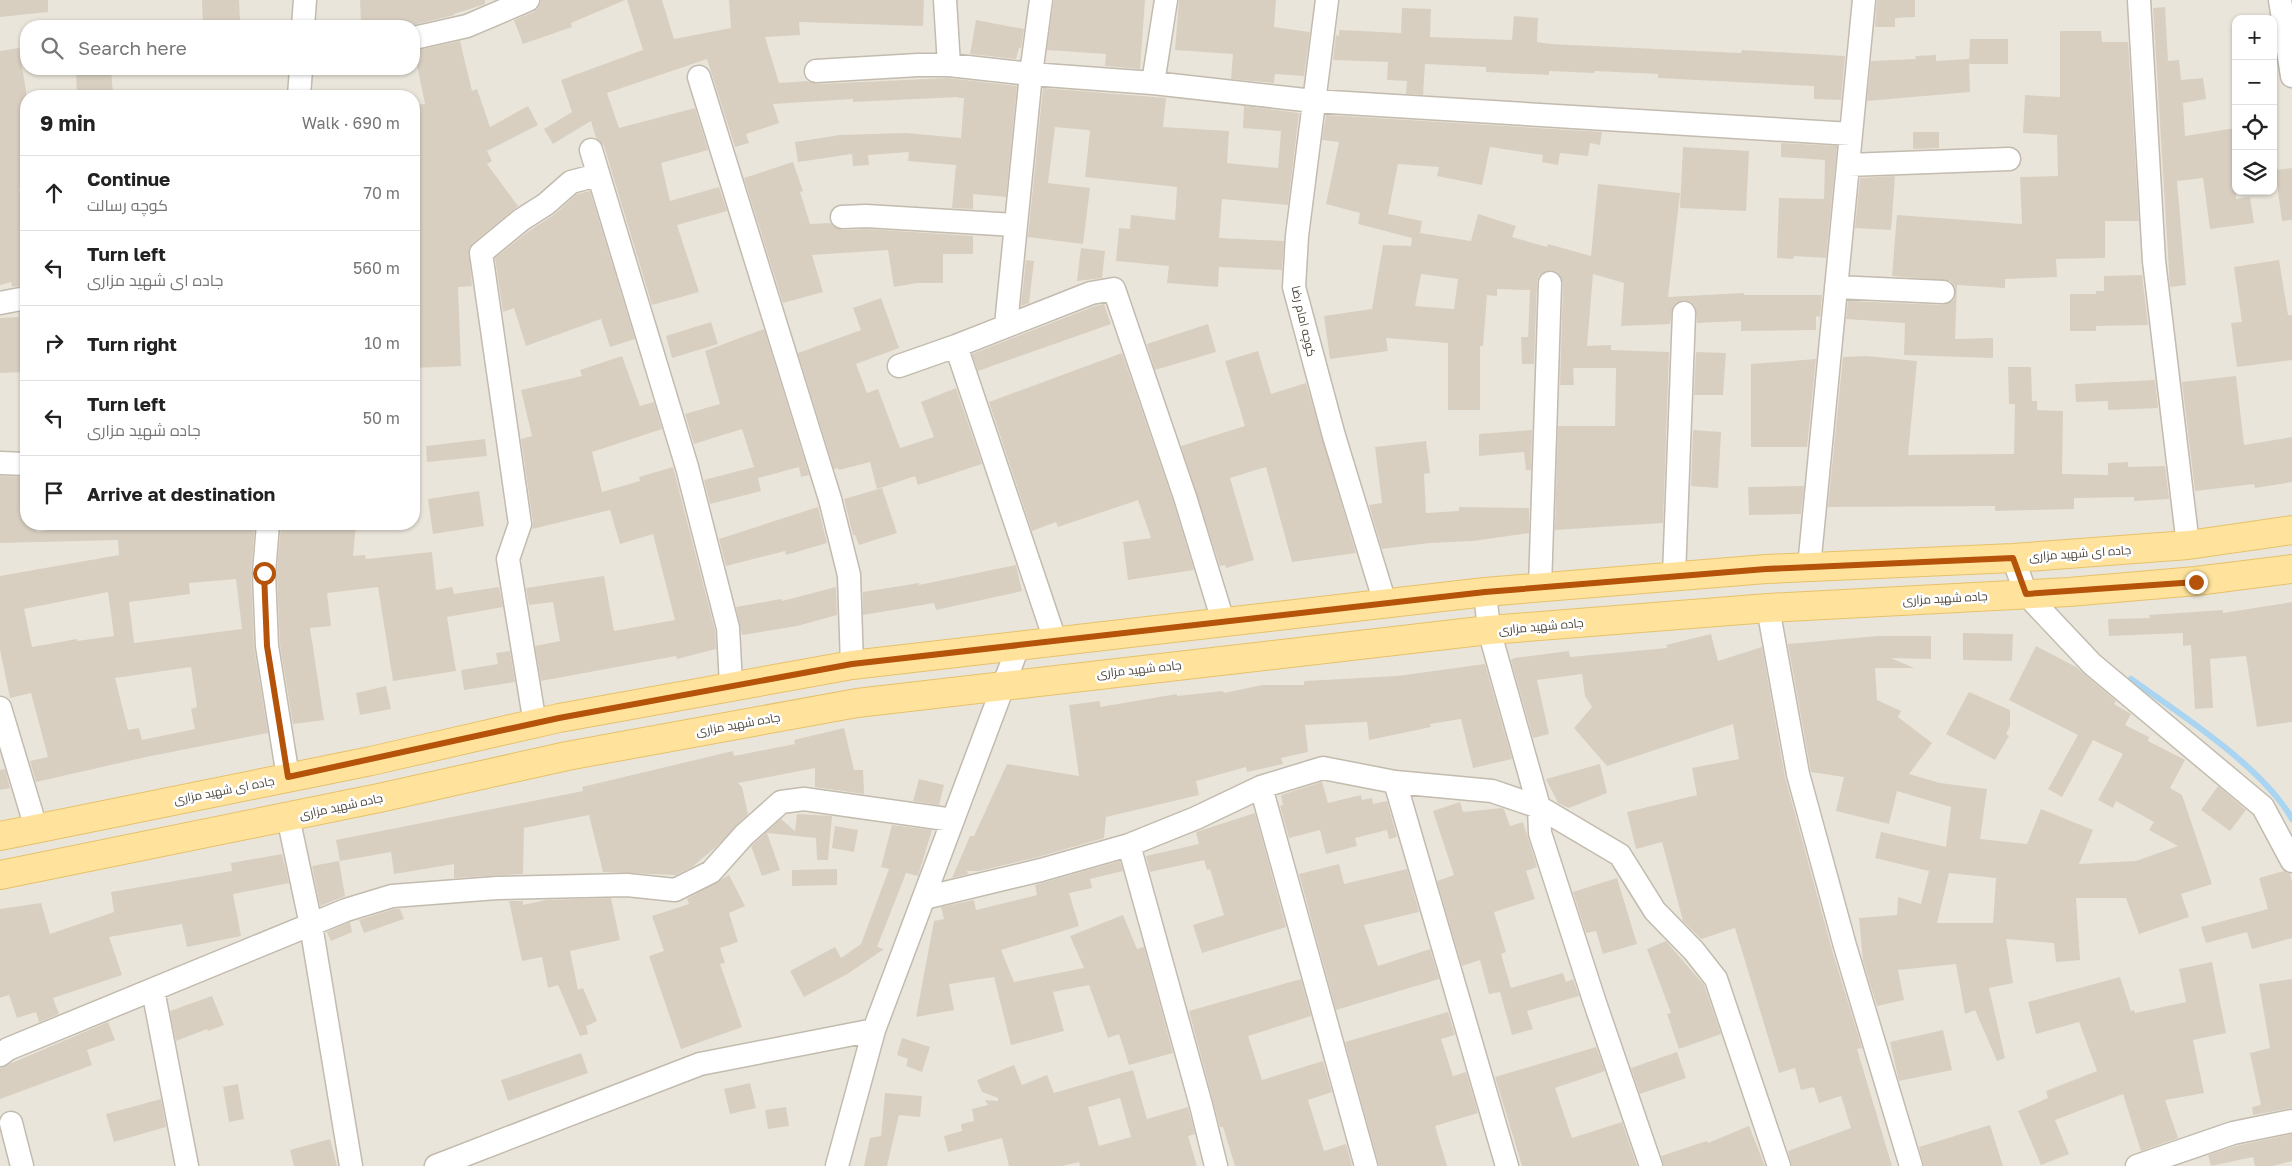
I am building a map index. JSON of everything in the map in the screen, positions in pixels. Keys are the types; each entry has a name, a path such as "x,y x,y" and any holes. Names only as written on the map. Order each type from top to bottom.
{"main road":[{"name":"جاده ای شهید مزاری","path":"0,836 535,724 731,685 852,664 1485,592 1674,576 1809,567 2013,558 2188,545 2292,530"},
{"name":"جاده شهید مزاری","path":"0,875 288,817 567,756 738,723 857,703 1489,630 1768,608 2026,594 2196,582 2292,569"}],"street":[{"path":"304,20 305,0"},
{"path":"420,37 467,26 502,5 528,0"},
{"path":"945,0 949,65"},
{"path":"1006,326 1030,74 1041,0"},
{"path":"1153,83 1166,0"},
{"name":"کوچه امام رضا","path":"1327,0 1296,236 1294,287 1334,436 1385,603"},
{"path":"1809,567 1864,0"},
{"path":"2139,0 2154,261 2188,545"},
{"path":"2280,0 2292,76"},
{"path":"816,71 949,65 1030,74 1153,83 1314,102 1851,134"},
{"path":"299,90 301,75"},
{"path":"699,78 830,499 849,575 852,664"},
{"path":"591,150 687,467 728,628 731,685"},
{"path":"1848,165 2010,159"},
{"path":"535,724 508,559 520,524 481,253 521,220 546,204 571,182 598,175"},
{"path":"842,218 866,216 1015,225"},
{"path":"1540,587 1550,283"},
{"path":"1836,287 1943,292"},
{"path":"898,366 956,346 1091,293 1114,289 1185,497 1223,621"},
{"path":"0,303 20,299"},
{"path":"1674,576 1684,313"},
{"path":"956,346 1055,640"},
{"path":"0,463 20,464"},
{"path":"268,530 264,573 267,646 288,777"},
{"path":"2013,558 2026,594 2092,664 2263,807 2292,861"},
{"path":"1485,592 1489,630 1539,807 1540,833 1594,1000 1651,1166"},
{"path":"1768,608 1798,774 1845,946 1911,1166"},
{"path":"837,1166 874,1030 1019,644"},
{"path":"0,708 36,828"},
{"path":"924,898 1041,870 1129,846 1196,818 1261,787 1323,768 1395,782 1492,791 1539,807 1620,855 1655,912 1694,951 1716,979 1779,1166"},
{"path":"1395,782 1507,1166"},
{"path":"1261,787 1366,1166"},
{"path":"0,1055 8,1049 346,910 392,896 507,888 627,885 675,890 711,872 744,835 781,802 804,799 954,820"},
{"path":"288,817 311,925 350,1166"},
{"path":"1129,846 1201,1105 1216,1166"},
{"path":"153,990 186,1166"},
{"path":"436,1166 700,1064 874,1030"},
{"path":"2137,1166 2233,1133 2292,1121"},
{"path":"11,1123 22,1166"}],"shaded area":[{"path":"0,0 2292,0 2292,1166 0,1166"}],"building":[{"path":"0,0 48,0 48,12 0,17"},
{"path":"202,0 239,0 240,20 203,20"},
{"path":"360,0 485,0 485,4 454,15 420,23 420,20 361,20"},
{"path":"541,0 625,0 571,23 572,27 523,44 514,20 534,12 539,7"},
{"path":"627,0 662,0 674,39 731,28 729,0 924,0 923,26 799,22 800,35 765,37 779,83 808,81 817,84 948,78 1017,86 1006,197 973,194 973,209 952,208 956,165 908,161 909,152 868,155 869,165 853,166 852,154 798,162 795,142 840,135 906,133 961,138 964,98 853,102 853,99 773,104 779,123 746,134 749,143 735,147 707,59 607,93 619,128 695,108 708,150 661,163 670,201 719,187 727,211 677,225 699,292 652,305 604,146 596,138 591,121 553,144 544,129 572,112 561,80 643,50"},
{"path":"1054,0 1145,0 1140,69 1105,66 1106,54 1047,50"},
{"path":"1179,0 1276,0 1274,27 1310,32 1304,76 1275,74 1274,83 1231,79 1233,54 1175,50"},
{"path":"1877,0 1915,0 1915,17 1895,18 1895,27 1875,27"},
{"path":"2165,7 2168,61 2179,60 2181,80 2203,78 2206,99 2183,103 2185,136 2232,129 2232,195 2236,195 2236,199 2250,197 2254,223 2210,229 2203,178 2177,181 2186,285 2170,287 2153,8"},
{"path":"1402,8 1431,9 1430,37 1512,40 1514,16 1538,18 1537,42 1550,44 1741,53 1742,50 1845,56 1841,100 1814,99 1814,86 1658,78 1658,74 1595,71 1594,73 1549,71 1549,75 1486,72 1486,67 1425,64 1423,95 1406,94 1407,81 1387,80 1388,62 1333,60 1336,35 1339,36 1339,30 1401,33"},
{"path":"976,20 1024,29 1021,48 1019,48 1016,59 970,54"},
{"path":"2060,31 2101,31 2102,42 2128,42 2139,221 2105,221 2105,258 2056,259 2057,277 2005,279 2005,288 1957,285 1955,339 1993,338 1993,358 1904,355 1905,323 1846,319 1848,301 1942,305 1954,299 1955,286 1950,281 1892,276 1897,215 2022,224 2020,177 2058,176 2057,135 2023,133 2025,95 2060,97"},
{"path":"1970,39 2008,39 2008,64 1969,64"},
{"path":"460,41 472,91 477,89 490,127 528,106 538,125 487,151 492,161 487,164 518,206 473,243 469,249 472,286 458,287 461,366 420,368 420,104 425,104 419,75 420,50"},
{"path":"19,48 20,75 23,75 26,90 20,90 20,286 12,287 11,282 0,285 0,51"},
{"path":"1936,55 1936,61 1969,59 1970,92 1867,101 1871,61 1916,59 1915,56"},
{"path":"76,75 112,75 113,90 77,90"},
{"path":"1043,88 1166,98 1163,127 1229,131 1227,163 1278,168 1281,131 1243,128 1244,106 1299,113 1288,205 1222,199 1219,238 1284,241 1282,270 1219,267 1218,287 1167,283 1169,266 1116,261 1119,228 1130,229 1131,215 1175,220 1177,187 1085,177 1090,131 1088,130 1055,127 1048,183 1090,188 1083,244 1028,237"},
{"path":"1326,115 1602,132 1600,145 1590,143 1588,156 1560,153 1558,165 1542,162 1543,155 1490,147 1482,185 1437,176 1439,167 1398,164 1388,214 1422,221 1420,233 1471,241 1478,214 1516,226 1512,237 1547,247 1548,244 1591,256 1598,184 1680,193 1668,297 1744,293 1744,295 1822,295 1820,317 1816,316 1816,330 1741,331 1741,321 1697,323 1695,306 1691,302 1684,300 1677,302 1673,306 1670,324 1621,326 1624,283 1593,274 1587,346 1611,345 1611,350 1669,352 1663,523 1555,530 1558,426 1615,426 1616,368 1573,368 1574,385 1560,385 1563,283 1557,272 1550,270 1539,276 1537,282 1534,364 1522,364 1521,337 1528,337 1530,290 1497,289 1497,296 1487,295 1483,346 1480,346 1480,410 1448,410 1448,343 1386,338 1388,351 1330,359 1324,316 1372,309 1383,245 1411,246 1412,238 1358,224 1360,213 1326,204 1339,142 1322,140","holes":["1421,274 1458,279 1454,309 1415,306"]},
{"path":"1913,132 1939,132 1939,148 1913,149"},
{"path":"1781,143 1837,146 1826,258 1794,256 1793,259 1777,258 1779,198 1824,199 1825,160 1781,157"},
{"path":"1683,147 1749,151 1746,211 1680,208"},
{"path":"793,162 803,191 800,192 810,224 830,223 836,228 843,230 866,229 973,236 973,254 943,254 943,283 917,283 894,287 888,250 812,255 823,292 783,303 744,178"},
{"path":"2292,168 2292,220 2282,221 2277,170"},
{"path":"1895,176 1891,230 1855,228 1860,178"},
{"path":"590,191 635,339 610,347 601,319 526,346 514,308 503,312 495,258 529,231 555,214 577,194"},
{"path":"1081,248 1105,251 1102,278 1077,281"},
{"path":"1026,260 1034,261 1029,303 1021,306"},
{"path":"2279,260 2288,315 2292,315 2292,360 2237,367 2231,323 2242,322 2234,267"},
{"path":"2142,275 2148,325 2096,326 2096,331 2070,331 2070,294 2096,294 2096,291 2104,291 2104,276"},
{"path":"881,298 899,348 856,364 867,393 878,389 900,448 934,437 921,402 956,388 982,464 918,485 915,476 877,489 870,462 839,470 838,468 834,469 798,353 861,330 853,308"},
{"path":"1104,304 1111,324 978,371 972,354"},
{"path":"20,312 20,372 0,373 0,318 19,317 18,313"},
{"path":"711,322 718,344 672,358 666,336"},
{"path":"1208,324 1216,352 1155,370 1147,344"},
{"path":"764,329 809,475 801,477 799,467 758,478 761,491 710,504 704,480 754,467 742,429 694,444 685,414 720,404 705,351"},
{"path":"1258,351 1271,394 1306,383 1356,553 1292,562 1266,467 1230,478 1254,560 1226,568 1225,565 1220,566 1181,446 1245,426 1225,361"},
{"path":"1696,352 1726,353 1723,395 1694,395"},
{"path":"1122,353 1173,501 1194,570 1128,580 1123,542 1151,538 1138,500 1058,527 1056,522 1032,531 989,402"},
{"path":"622,356 640,406 654,402 662,429 592,452 602,492 640,481 639,477 673,467 715,630 716,649 677,659 676,656 541,681 535,646 560,641 553,602 529,605 526,588 604,576 614,631 675,620 653,534 620,544 610,510 532,529 533,522 521,439 532,436 521,390 582,376 580,370"},
{"path":"1866,356 1917,361 1908,455 2014,454 2015,404 2009,404 2008,367 2031,367 2032,401 2037,401 2037,410 2063,411 2062,474 2108,475 2108,463 2128,462 2128,467 2165,466 2169,499 2134,501 2134,497 2074,498 2074,509 1995,511 1995,506 1828,507 1843,357"},
{"path":"1816,359 1807,447 1751,447 1751,364"},
{"path":"2236,376 2244,445 2292,437 2292,482 2255,488 2254,484 2195,491 2182,382"},
{"path":"2155,380 2158,408 2108,410 2108,401 2076,402 2075,384"},
{"path":"1532,430 1531,470 1526,470 1524,452 1479,456 1479,434"},
{"path":"1693,430 1721,432 1718,488 1691,486"},
{"path":"485,439 487,456 427,462 426,446"},
{"path":"1426,441 1430,473 1424,474 1426,513 1459,511 1459,507 1529,508 1529,533 1473,541 1430,543 1382,549 1369,505 1382,503 1375,447"},
{"path":"0,476 20,477 20,530 37,530 37,532 48,530 255,530 251,573 254,647 268,733 146,757 36,782 30,761 48,757 31,693 10,698 0,650 0,576 119,555 118,540 0,543","holes":["236,579 242,629 134,643 129,602 190,594 189,583","108,592 114,636 77,641 77,639 32,647 24,609","191,667 197,707 191,709 195,729 142,740 139,728 128,730 115,678"]},
{"path":"1804,486 1801,514 1749,515 1748,487"},
{"path":"882,488 897,533 859,545 855,535 853,535 844,499"},
{"path":"479,491 484,526 433,534 428,499"},
{"path":"818,507 827,543 786,555 785,551 726,566 719,539"},
{"path":"281,530 355,530 353,556 365,555 366,559 432,552 436,590 452,587 454,594 499,587 503,607 447,617 456,671 393,681 378,587 327,593 331,626 310,628 324,720 293,724 280,645 277,573"},
{"path":"1016,565 1022,591 936,610 934,603 863,615 863,592 919,583 919,585"},
{"path":"836,587 837,615 797,626 742,635 736,607 781,599 782,601"},
{"path":"2292,602 2292,722 2257,727 2246,656 2210,659 2213,708 2195,709 2191,645 2183,646 2183,633 2109,636 2108,619 2150,618 2149,615 2223,610 2223,613"},
{"path":"1963,633 2013,634 2012,661 1963,660"},
{"path":"1711,634 1718,661 1762,647 1785,777 1832,950 1862,1048 1857,1049 1892,1166 1792,1166 1788,1151 1851,1128 1841,1096 1819,1103 1814,1087 1801,1090 1795,1068 1779,1073 1735,928 1701,939 1683,921 1662,842 1636,849 1627,812 1697,795 1692,768 1739,759 1733,724 1607,766 1574,728 1592,707 1585,696 1582,674 1537,680 1549,734 1533,738 1511,660 1514,658 1569,651 1570,657 1667,648 1666,645"},
{"path":"1877,636 1931,636 1931,659 1891,658 1914,668 1875,668 1877,700 1901,711 1898,717 1932,743 1909,774 1940,783 1987,789 1980,839 2027,844 2041,809 2093,830 2079,864 2136,861 2178,846 2149,830 2154,822 2116,801 2113,808 2098,800 2123,754 2093,740 2062,797 2048,789 2078,735 2009,700 2036,646 2076,667 2116,701 2114,704 2131,714 2125,725 2149,737 2148,741 2185,760 2170,788 2182,795 2212,884 2181,894 2189,917 2139,934 2126,898 2076,898 2080,960 2056,962 2054,943 2006,939 2013,983 1989,988 2005,1058 1997,1061 1975,1010 1965,1014 1956,964 1898,970 1904,1000 1877,1006 1863,961 1859,918 1897,915 1898,897 1921,904 1929,871 1875,858 1881,832 1946,847 1951,807 1897,791 1889,824 1836,811 1844,777 1811,772 1788,644","holes":["1949,873 1996,878 1993,923 1937,923"]},
{"path":"510,651 515,682 464,690 461,670 498,664 496,653"},
{"path":"1485,664 1512,759 1473,768 1461,719 1430,724 1431,727 1369,740 1367,722 1305,725 1308,752 1281,758 1283,764 1247,772 1246,767 1196,781 1199,795 1106,817 1104,838 1038,857 979,871 967,871 968,874 952,878 970,836 974,836 1007,764 1079,776 1069,705 1100,701 1100,707 1177,694 1177,696 1223,691 1224,693 1262,685 1304,685 1304,681 1397,676"},
{"path":"386,686 391,709 360,715 356,693"},
{"path":"1969,692 2010,710 2010,726 2006,734 2009,736 1995,760 1946,734"},
{"path":"844,728 854,770 863,770 864,794 815,787 815,768 738,783 742,787 748,814 716,847 692,867 676,875 603,872 589,815 524,828 523,874 454,878 454,864 394,874 391,852 340,861 336,840 583,791 582,787 733,751 734,756 795,744 794,740"},
{"path":"1600,764 1607,793 1569,808 1558,803 1546,779"},
{"path":"5,769 10,788 0,790 0,770"},
{"path":"919,779 944,785 939,805 913,801"},
{"path":"1322,782 1328,803 1361,795 1362,800 1372,798 1373,804 1387,801 1397,837 1389,839 1387,830 1355,838 1357,846 1326,854 1320,830 1289,838 1280,806 1283,805 1281,795"},
{"path":"2218,786 2246,810 2230,831 2201,810"},
{"path":"1460,802 1463,812 1502,808 1510,826 1523,822 1537,867 1526,871 1535,899 1494,912 1506,952 1501,954 1511,988 1563,973 1566,982 1573,979 1579,996 1527,1011 1533,1029 1512,1035 1500,992 1489,994 1480,960 1462,966 1437,881 1454,875 1433,811"},
{"path":"1255,813 1286,927 1202,953 1193,925 1224,915 1210,869 1207,870 1204,860 1150,872 1146,856 1199,844 1196,832"},
{"path":"797,814 832,816 828,860 817,860 816,838 767,833 780,870 762,876 751,846 781,819 795,831"},
{"path":"892,825 932,830 918,876 906,873 877,947 884,949 849,973 804,997 790,971 835,947 841,958 861,944 889,869 881,867"},
{"path":"835,826 858,830 854,852 832,848"},
{"path":"282,854 289,883 233,894 241,936 187,947 182,924 109,937 122,975 53,998 59,1014 39,1022 36,1012 17,1018 9,995 0,998 0,909 41,903 50,934 114,912 111,892 232,871 231,863"},
{"path":"339,861 345,896 320,906 312,866"},
{"path":"1120,861 1123,871 1090,879 1092,888 1069,893 1079,926 1001,950 1014,982 1084,968 1070,936 1123,915 1137,949 1144,947 1173,1053 1129,1065 1119,1034 1108,1038 1089,985 1053,992 1064,1031 1011,1045 994,977 949,984 954,1010 916,1017 934,921 944,919 941,907 974,900 976,910 1037,895 1035,885"},
{"path":"1339,864 1344,884 1407,869 1419,912 1364,925 1378,966 1430,949 1439,979 1336,1010 1299,874"},
{"path":"837,869 837,885 792,886 792,870"},
{"path":"2284,871 2290,874 2292,882 2292,938 2252,949 2247,932 2206,943 2201,927 2268,909 2259,878"},
{"path":"729,875 745,906 729,913 738,942 720,948 725,963 720,964 742,1027 681,1049 649,956 664,951 652,916 689,904 687,899"},
{"path":"1617,878 1637,944 1603,954 1596,931 1586,933 1573,892"},
{"path":"611,898 620,940 570,951 578,990 583,988 597,1021 586,1026 588,1034 580,1036 558,985 548,988 542,957 522,961 509,901 523,901 523,905 546,900"},
{"path":"394,909 400,909 404,919 364,933 359,920"},
{"path":"350,922 352,932 331,941 327,932"},
{"path":"1666,941 1704,985 1721,1034 1679,1049 1667,1014 1671,1013 1647,949"},
{"path":"2212,962 2226,1033 2193,1040 2204,1093 2165,1100 2178,1138 2141,1151 2123,1094 2055,1120 2069,1154 2041,1165 2018,1111 2048,1098 2046,1091 2097,1071 2079,1022 2036,1034 2028,1002 2120,977 2131,1011 2134,1010 2135,1013 2186,1002 2179,969"},
{"path":"1301,979 1311,1016 1248,1036 1262,1080 1323,1061 1332,1092 1308,1100 1324,1151 1346,1144 1352,1166 1235,1166 1223,1127 1220,1127 1189,1011"},
{"path":"2292,979 2292,1108 2253,1115 2252,1107 2261,1105 2250,1053 2270,1048 2259,984"},
{"path":"212,996 224,1025 208,1031 207,1029 176,1041 170,1011"},
{"path":"1448,1012 1455,1035 1441,1039 1453,1076 1466,1072 1478,1113 1435,1126 1447,1166 1379,1166 1345,1042"},
{"path":"108,1022 115,1040 87,1050 92,1065 0,1099 0,1068"},
{"path":"1943,1030 1952,1070 1899,1081 1890,1042"},
{"path":"902,1038 930,1047 922,1072 906,1066 908,1059 897,1055"},
{"path":"1596,1047 1605,1071 1555,1088 1572,1138 1622,1122 1637,1166 1522,1166 1495,1077"},
{"path":"1677,1052 1686,1078 1640,1094 1631,1068"},
{"path":"581,1053 588,1073 508,1101 501,1080"},
{"path":"1014,1065 1022,1085 1047,1075 1054,1093 1133,1070 1147,1119 1188,1107 1195,1134 1188,1136 1197,1166 1080,1166 1079,1162 1062,1166 1009,1166 1002,1138 948,1152 944,1136 962,1131 961,1124 974,1121 972,1109 988,1105 985,1100 998,1101 998,1098 982,1092 977,1080","holes":["1120,1098 1131,1137 1099,1146 1088,1107"]},
{"path":"750,1083 756,1108 730,1114 724,1089"},
{"path":"238,1084 244,1119 229,1122 223,1087"},
{"path":"885,1093 922,1096 920,1117 899,1115 887,1166 864,1166 870,1138 881,1136"},
{"path":"161,1099 166,1127 114,1142 106,1114"},
{"path":"786,1107 789,1126 768,1129 765,1110"},
{"path":"1990,1125 2003,1166 1924,1166 1919,1147"},
{"path":"1749,1126 1765,1166 1664,1166 1661,1156 1707,1141 1708,1143"},
{"path":"2292,1134 2292,1161 2273,1166 2255,1166 2253,1157 2211,1166 2208,1155 2236,1146"},
{"path":"330,1139 337,1166 294,1166 290,1150"}],"waterway":[{"path":"2131,679 2196,725 2241,761 2279,799 2292,819"}],"route":[{"path":"264,573 267,646 288,777 370,761 559,718 852,664 1485,592 1766,569 2013,558 2026,594 2196,582"}]}
